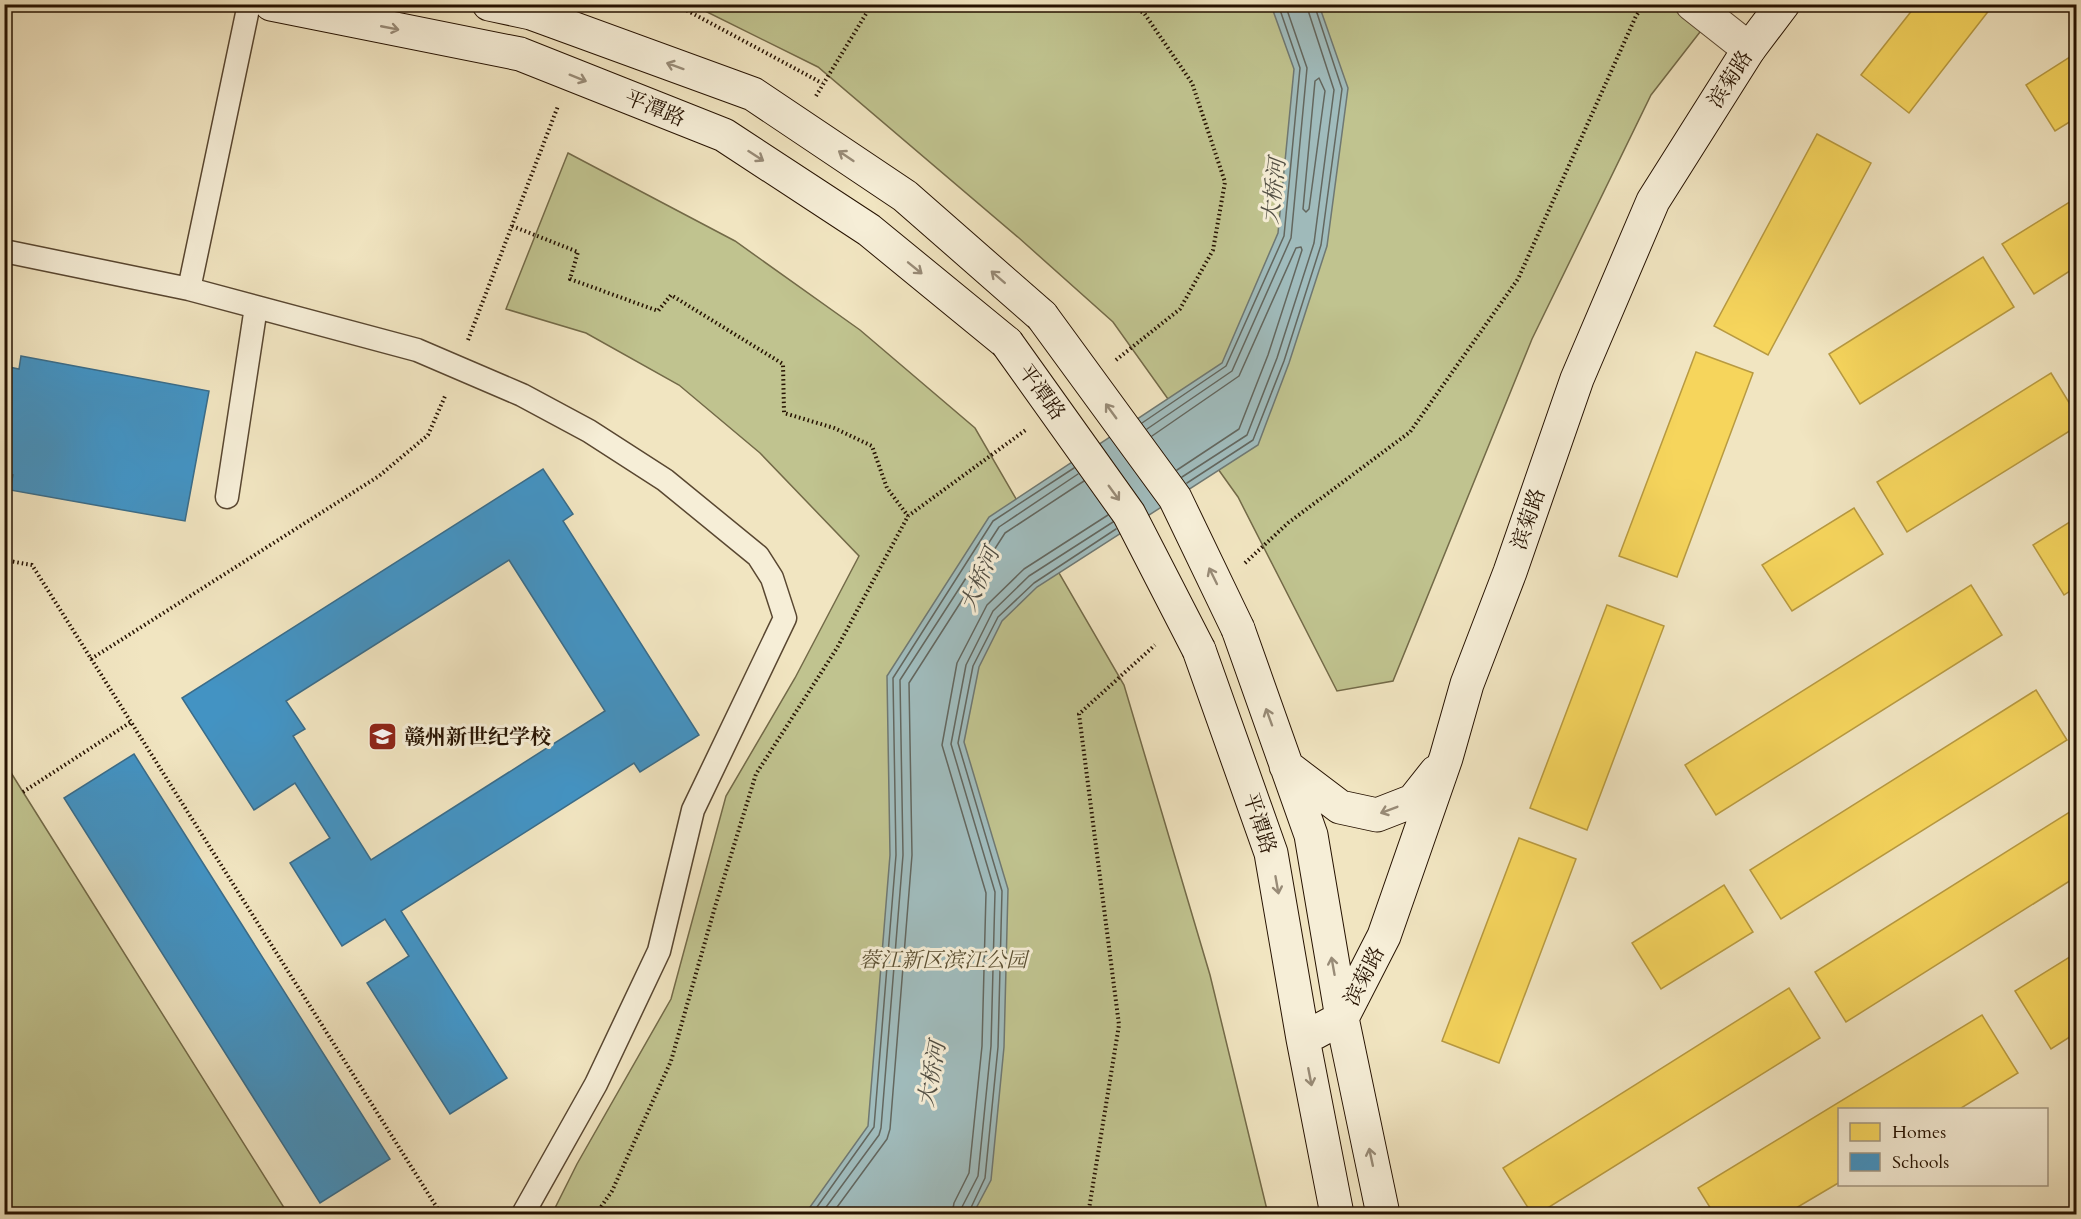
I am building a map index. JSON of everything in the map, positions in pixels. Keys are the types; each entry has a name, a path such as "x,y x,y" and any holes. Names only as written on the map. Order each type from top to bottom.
{"street":[{"name":"平潭路","path":"271,4 520,54 724,135 869,231 1007,343 1130,514 1199,650 1271,852 1303,1039 1337,1215"},
{"name":"平潭路","path":"489,4 531,13 753,94 905,196 1042,316 1175,498 1238,629 1311,835 1342,1018 1383,1215"},
{"path":"1692,4 1749,49"},
{"name":"滨菊路","path":"1303,1039 1342,1018 1384,936 1446,759 1467,684 1514,562 1577,379 1653,201 1749,49 1783,4"},
{"path":"1286,766 1340,807 1377,815 1413,801 1446,759"}],"lane":[{"path":"189,289 249,4"},
{"path":"4,251 189,289 417,350 522,395 589,430 665,480 758,556 772,578 784,618 693,810 659,951 596,1084 524,1215"},
{"path":"227,497 256,307"}],"path":[{"path":"675,4 822,83"},
{"path":"800,125 822,83 872,4"},
{"path":"1114,361 1180,309 1213,250 1225,182 1192,83 1144,13 1127,4"},
{"path":"1245,563 1288,523 1410,432 1518,279 1636,16 1644,4"},
{"path":"512,226 578,252 570,279 658,311 671,295 783,364 784,413 834,428 872,446 887,488 908,516"},
{"path":"596,1215 612,1191 671,1061 756,774 837,648 908,516 1029,428"},
{"path":"4,560 32,565 441,1215"},
{"path":"1085,1215 1090,1212 1119,1024 1079,714 1158,643"},
{"path":"23,792 131,722"}],"green space":[{"path":"693,5 1721,5 1651,95 1532,339 1393,681 1337,691 1238,497 1113,322 1019,238 818,67"},
{"name":"蓉江新区滨江公园","path":"568,153 735,241 860,330 975,428 1124,685 1210,975 1268,1214 552,1214 577,1164 671,999 726,796 795,678 859,556 760,453 679,385 586,333 506,309"},
{"path":"5,763 23,792 288,1214 5,1214"}],"water":[{"name":"大桥河","path":"1271,5 1319,5 1348,88 1327,246 1289,363 1258,445 1037,587 1002,621 979,667 964,742 1008,889 1004,1047 991,1180 973,1214 805,1214 868,1126 890,855 887,676 989,517 1222,363 1278,233 1294,69"}],"building: Homes":[{"path":"1917,4 1994,4 1909,113 1861,75"},
{"path":"2076,53 2076,118 2055,131 2026,85"},
{"path":"1817,134 1871,163 1768,355 1714,326"},
{"path":"2076,198 2076,267 2034,294 2002,244"},
{"path":"1983,257 2014,307 1860,404 1829,354"},
{"path":"1696,352 1753,373 1677,577 1619,556"},
{"path":"2051,373 2076,414 2076,427 1907,532 1877,482"},
{"path":"1854,508 1883,554 1792,611 1762,565"},
{"path":"2076,518 2076,587 2064,595 2033,545"},
{"path":"1971,585 2002,635 1716,815 1685,765"},
{"path":"1607,605 1664,626 1587,830 1530,808"},
{"path":"2036,690 2067,740 1781,919 1750,870"},
{"path":"2076,808 2076,877 1846,1022 1815,972"},
{"path":"1519,838 1576,859 1499,1063 1442,1041"},
{"path":"1724,885 1753,932 1661,989 1632,943"},
{"path":"2076,953 2076,1033 2051,1049 2015,991"},
{"path":"1789,988 1820,1038 1538,1214 1532,1214 1503,1168"},
{"path":"1982,1015 2018,1073 1961,1108 1838,1108 1838,1183 1786,1214 1714,1214 1698,1188"}],"building: Schools":[{"path":"21,356 209,391 185,521 10,490 13,475 4,474 4,366 19,369"},
{"path":"543,469 573,514 563,521 699,735 640,772 634,763 401,911 507,1078 450,1114 367,983 409,956 385,919 342,946 290,863 330,838 295,783 254,810 182,698","holes":["509,560 605,711 371,860 293,736 305,729 286,701"]},
{"path":"134,754 390,1159 320,1203 64,798"}],"place":[{"name":"赣州新世纪学校","path":"383,737"}]}
